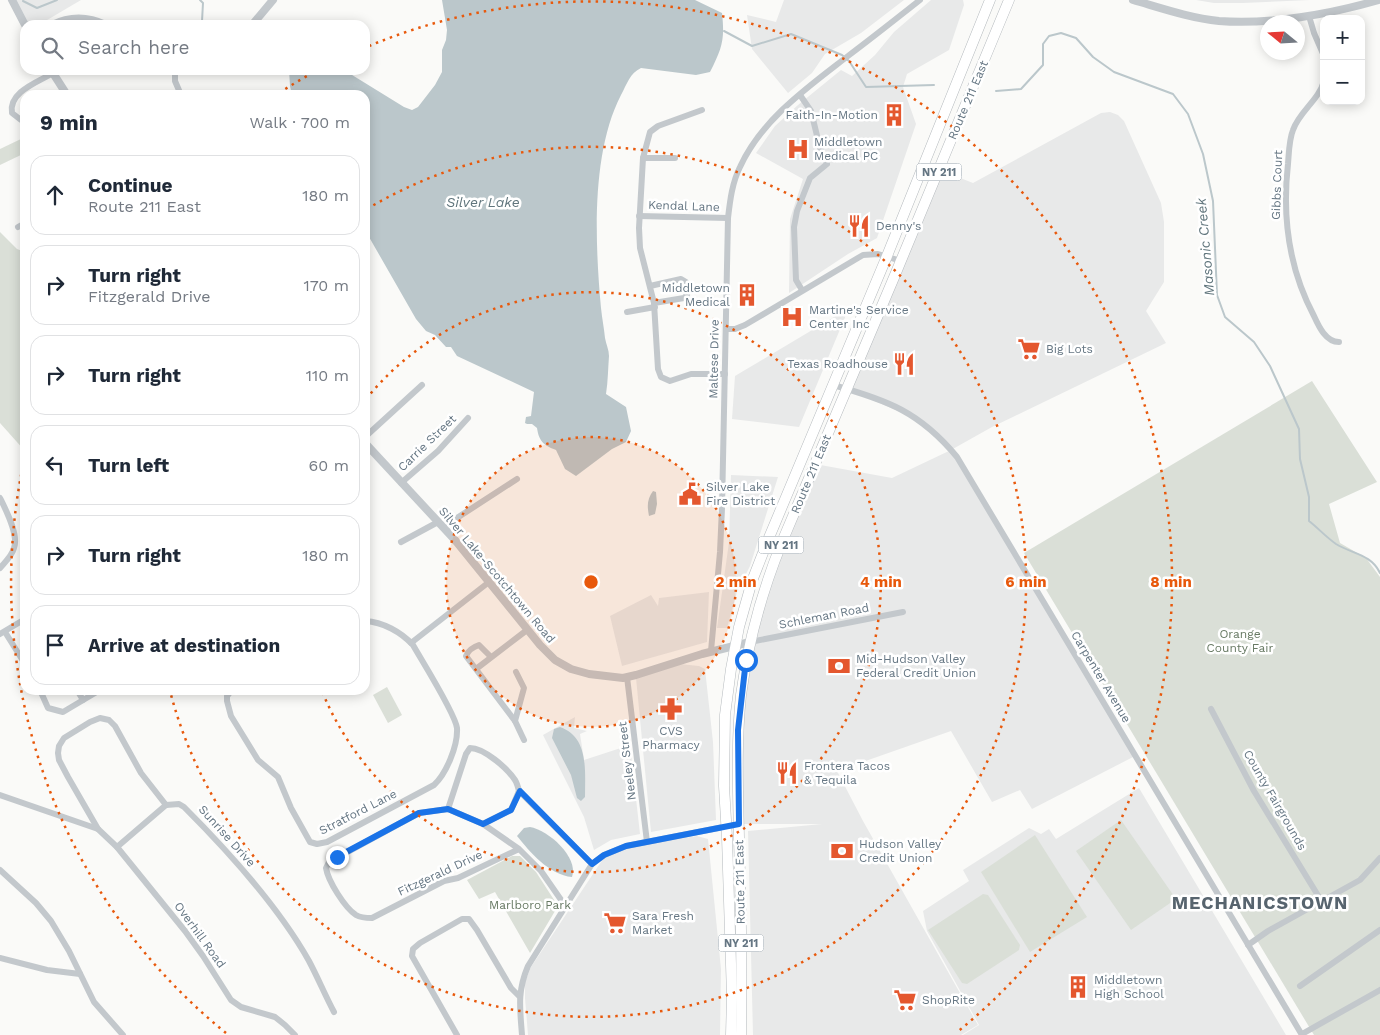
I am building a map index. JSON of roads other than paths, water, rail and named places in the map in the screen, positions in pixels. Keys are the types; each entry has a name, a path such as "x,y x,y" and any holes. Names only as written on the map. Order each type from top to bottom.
{"main road":[{"name":"Route 211 East","path":"731,1035 724,786 725,723 728,683 745,605 760,561 990,0"},
{"name":"Route 211 East","path":"741,1035 738,730 741,695 750,642 760,602 774,562 1009,0"}],"street":[{"path":"12,0 22,20"},
{"path":"256,20 273,0"},
{"name":"Maltese Drive","path":"711,651 720,552 728,218 732,187 748,151 762,132 800,95 920,0"},
{"path":"1133,0 1172,11 1218,20 1245,21 1309,16 1379,0"},
{"path":"1309,16 1320,47"},
{"path":"65,20 82,18 95,20"},
{"path":"24,90 46,75"},
{"path":"54,75 64,90"},
{"path":"175,75 179,90"},
{"name":"Gibbs Court","path":"1320,89 1297,122 1290,141 1285,199 1286,225 1293,264 1304,295 1322,332 1332,341 1339,342"},
{"path":"20,93 13,99 11,106 12,113 20,119"},
{"path":"800,95 811,111 820,148 827,164 810,178 797,211 794,227 796,280 802,290"},
{"path":"702,110 658,126 650,132 643,158 639,216 640,248 654,305 658,369 661,377 670,381 691,374 725,374"},
{"path":"643,158 675,158"},
{"name":"Kendal Lane","path":"639,216 728,218"},
{"path":"726,329 735,329 745,325 863,255 872,253 901,260"},
{"path":"627,312 684,298 688,292 686,282 681,279 650,286"},
{"name":"Carpenter Avenue","path":"833,384 890,404 916,418 938,436 956,457 1302,1035"},
{"path":"370,432 422,385"},
{"name":"Carrie Street","path":"401,483 438,451 468,418"},
{"name":"Silver Lake-Scotchtown Road","path":"370,449 441,524 527,630 546,651 565,667 589,674 627,677 711,651 750,642"},
{"path":"401,542 441,524 517,479"},
{"path":"0,498 9,518 15,544 8,560 0,568"},
{"path":"412,643 489,582"},
{"name":"Schleman Road","path":"750,642 903,612"},
{"path":"20,622 2,633 20,657"},
{"name":"Stratford Lane","path":"228,695 227,701 231,716 258,760 278,777 291,808 310,842 321,844 343,835 434,785 441,779 446,771 455,742 457,728 448,707 412,643 390,628 378,623 370,622"},
{"path":"476,669 527,630"},
{"path":"491,657 478,645 474,646 466,656 515,722 524,740"},
{"path":"515,722 524,688 516,672"},
{"name":"Neeley Street","path":"627,677 648,842"},
{"path":"42,695 48,708 58,712 63,712 92,695"},
{"path":"80,695 83,700"},
{"name":"County Fairgrounds","path":"1211,709 1254,791 1322,902"},
{"path":"98,829 68,778 59,760 58,753 59,746 64,738 100,718 109,720 115,726 141,773 166,805 117,847"},
{"path":"566,907 541,871 519,849 483,824 448,809 462,762 470,748 489,754 516,780 520,791 592,864"},
{"path":"483,824 511,810 520,791"},
{"path":"0,795 98,829"},
{"name":"Sunrise Drive","path":"166,805 179,804 184,807 252,882 296,940 309,961 334,1012"},
{"name":"Fitzgerald Drive","path":"448,809 419,813 329,862 326,868 327,873 341,898 356,915 372,918 444,881 458,878 519,849"},
{"path":"522,1035 519,996 528,966 592,864 615,849 739,824"},
{"name":"Overhill Road","path":"98,829 117,847 185,931 234,1004 275,1018 295,1035"},
{"path":"1248,944 1360,880 1380,858"},
{"path":"0,870 28,895 51,921 94,1002 122,1035"},
{"path":"457,1035 412,956 413,949 420,943 462,919 469,919 511,988 519,996"},
{"path":"1300,986 1380,930"},
{"path":"0,958 47,970 80,974"},
{"path":"1302,1035 1380,990"}],"water":[{"name":"Silver Lake","path":"442,0 695,0 722,13 722,44 710,72 696,75 641,68 629,79 611,118 604,144 600,171 597,255 601,308 609,354 606,394 626,407 631,431 626,442 612,449 576,476 565,469 556,450 542,442 537,428 532,424 525,423 526,417 531,416 534,392 457,356 451,347 446,347 435,335 426,331 416,319 370,239 370,90 291,90 289,75 352,75 412,110 418,107 435,85 442,72 442,50 447,30"},
{"path":"653,491 656,492 657,504 655,514 649,516 648,503"},
{"path":"560,727 576,738 581,747 585,766 585,797 581,801 577,798 571,775 552,738 554,729"},
{"path":"530,827 545,833 567,853 573,869 572,877 556,872 541,862 517,836 524,828"}],"waterway":[{"name":"Masonic Creek","path":"23,1 37,8 57,0"},
{"name":"Masonic Creek","path":"200,0 203,3 202,20"},
{"name":"Masonic Creek","path":"724,31 752,46 791,34 842,55 849,61 866,87 934,85"},
{"name":"Masonic Creek","path":"996,91 1021,89 1043,65 1043,44 1049,36 1061,33 1076,38 1093,57 1114,72 1173,94 1188,114 1203,154 1213,201 1217,295 1225,317 1254,342 1270,366 1299,429 1300,459 1309,497 1309,521 1336,544 1372,562 1380,573"}],"place":[{"name":"Faith-In-Motion","path":"894,115"},
{"name":"Middletown Medical PC","path":"798,149"},
{"name":"Denny's","path":"859,226"},
{"name":"Middletown Medical","path":"747,295"},
{"name":"Martine's Service Center Inc","path":"792,317"},
{"name":"Big Lots","path":"1029,349"},
{"name":"Texas Roadhouse","path":"904,364"},
{"name":"Silver Lake Fire District","path":"690,494"},
{"name":"Mid-Hudson Valley Federal Credit Union","path":"839,666"},
{"name":"CVS Pharmacy","path":"671,709"},
{"name":"Frontera Tacos & Tequila","path":"787,773"},
{"name":"Hudson Valley Credit Union","path":"842,851"},
{"name":"Sara Fresh Market","path":"615,923"},
{"name":"Middletown High School","path":"1078,987"},
{"name":"ShopRite","path":"905,1000"}],"district":[{"name":"MECHANICSTOWN","path":"1260,902"}],"park label":[{"name":"Orange County Fair","path":"1240,641"},
{"name":"Marlboro Park","path":"530,905"}]}
